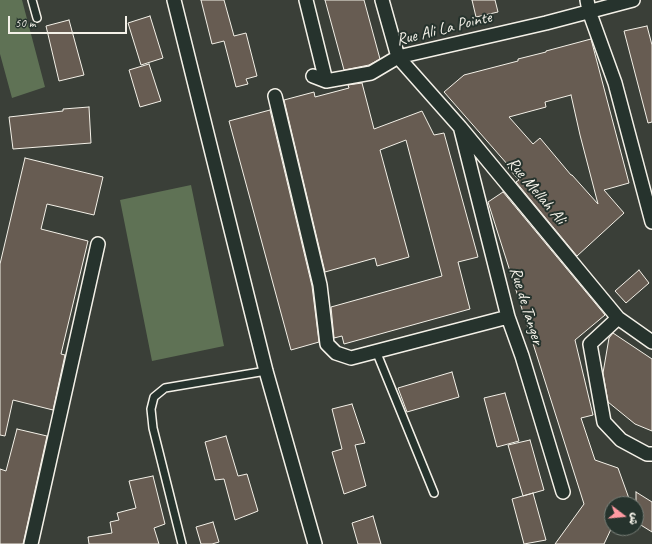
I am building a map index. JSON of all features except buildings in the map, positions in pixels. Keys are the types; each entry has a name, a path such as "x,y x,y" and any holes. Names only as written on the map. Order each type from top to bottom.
{"street":[{"path":"174,0 266,371 315,544"},
{"path":"306,0 326,81"},
{"path":"382,0 398,57"},
{"name":"Rue Ali La Pointe","path":"326,81 371,72 398,57 546,23 588,5 633,0"},
{"path":"588,5 615,83 652,222"},
{"name":"Rue Mellah Ali","path":"398,57 460,127 618,318 652,342"},
{"path":"313,76 326,81"},
{"path":"275,96 320,284 327,344 336,354 351,358 508,317"},
{"name":"Rue de Tanger","path":"460,127 508,317 522,356 563,492"},
{"path":"31,544 98,244"},
{"path":"618,318 590,344 604,422 620,440 647,454 652,454"}],"lane":[{"path":"32,0 37,18"},
{"path":"376,351 434,493"},
{"path":"182,544 153,428 151,409 154,397 165,388 266,371"}],"green space":[{"path":"0,0 22,0 45,87 12,98 0,54"},
{"path":"191,185 224,346 152,361 120,200"}]}
